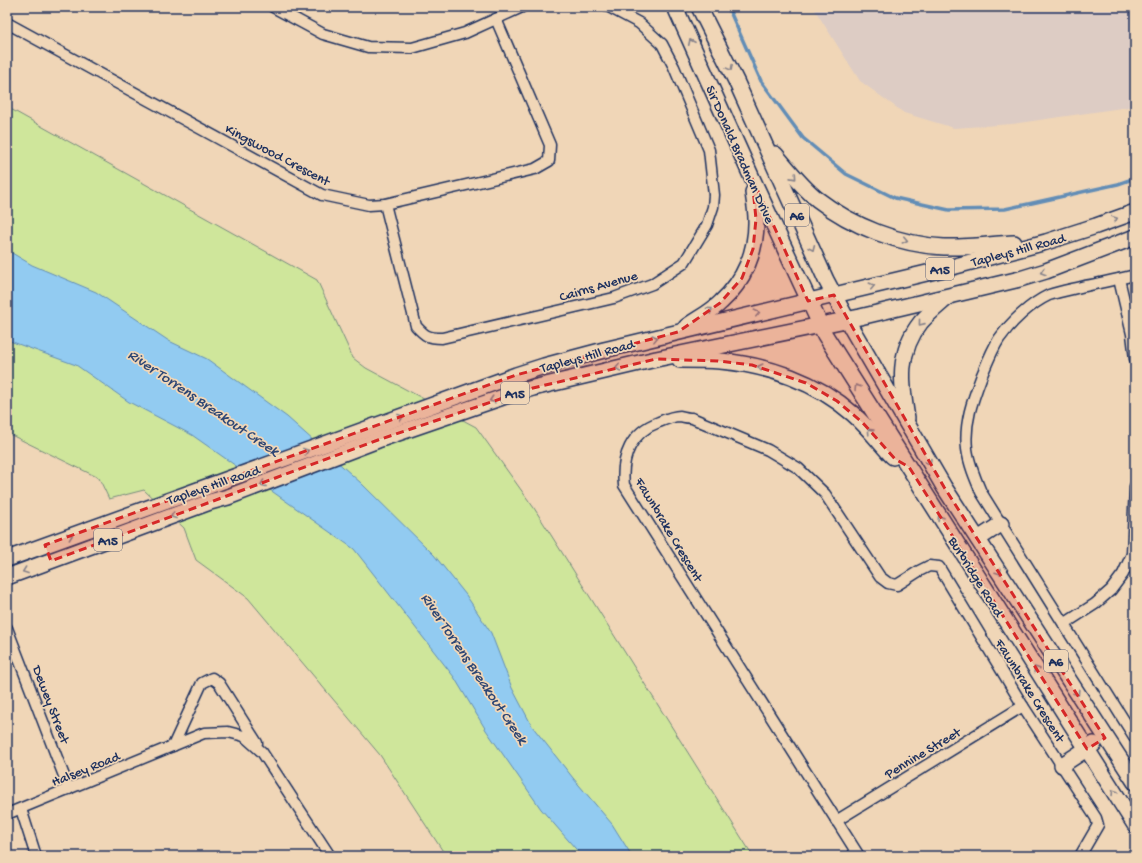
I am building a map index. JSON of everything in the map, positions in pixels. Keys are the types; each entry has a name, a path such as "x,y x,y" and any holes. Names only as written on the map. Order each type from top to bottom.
{"main road":[{"name":"Sir Donald Bradman Drive","path":"675,7 808,301"},
{"name":"Sir Donald Bradman Drive","path":"699,7 736,81 834,295"},
{"path":"761,136 788,170 816,198 846,218 862,226 904,240 943,247 1046,242"},
{"path":"678,332 720,303 742,278 749,264 756,232 752,178"},
{"name":"Tapleys Hill Road","path":"7,558 544,366 1046,242 1135,212"},
{"name":"Tapleys Hill Road","path":"7,577 210,502 228,497 378,440 503,397 533,388 656,359 820,326 1020,279 1046,271 1135,237"},
{"name":"A6","path":"834,295 847,320"},
{"path":"909,428 902,392 902,365 905,352 912,336 922,322 948,296"},
{"name":"A6","path":"808,301 820,326"},
{"name":"Burbridge Road","path":"847,320 944,487 1135,782"},
{"name":"Burbridge Road","path":"820,326 1135,825"},
{"path":"656,359 740,363 771,370 806,383 822,391 852,413 895,459 909,467"},
{"path":"978,539 1001,524"},
{"path":"45,545 51,561"},
{"path":"1062,765 1106,738"}],"street":[{"path":"273,7 323,34 368,47 412,48 465,33 522,7"},
{"name":"Cairns Avenue","path":"385,204 416,326 429,337 442,338 614,298 652,284 684,263 707,225 713,207 714,195 709,150 674,67 662,44 639,23 609,7"},
{"name":"Kingswood Crescent","path":"7,23 322,195 369,205 385,204 535,169 549,161 550,145 496,19"},
{"path":"1135,275 1049,295 1020,314 999,339 989,357 972,400 968,415 967,429 967,448 972,472 981,492 1135,738"},
{"path":"1119,279 1132,334 1135,359"},
{"name":"Fawnbrake Crescent","path":"859,856 624,485 623,473 625,458 631,445 640,433 652,424 668,418 679,416 692,418 768,450 798,468 825,494 880,576 888,583 897,585 929,566 939,567 1023,706 1096,818 1098,825 1080,856"},
{"path":"1064,624 1095,604 1111,590 1123,574 1132,554 1135,486"},
{"name":"Dewey Street","path":"7,628 70,789"},
{"name":"Halsey Road","path":"173,746 202,683 212,678 219,683 330,856"},
{"name":"Pennine Street","path":"836,820 1023,706"},
{"name":"Halsey Road","path":"7,814 204,733 228,732 244,736 262,752"},
{"path":"21,809 36,856"}],"highlighted area":[{"path":"752,178 808,301 834,295 944,487 1105,738 1087,749 909,467 895,459 863,423 837,401 806,383 752,365 718,361 656,359 533,388 378,440 51,561 45,545 516,375 678,332 720,303 742,278 753,249 756,219"}],"shaded area":[{"path":"813,7 1135,7 1135,106 1012,124 954,128 904,113 860,81"}],"green space":[{"path":"7,107 317,280 353,358 366,368 476,427 534,508 753,856 446,856 380,755 248,598 196,560 184,528 144,490 109,499 99,478 7,433"}],"water":[{"name":"River Torrens Breakout Creek","path":"7,250 32,265 96,292 169,341 207,359 287,417 361,483 434,555 466,595 491,633 512,688 532,726 612,824 632,856 582,856 541,809 486,730 454,677 354,549 192,435 129,402 76,365 7,340"}],"waterway":[{"path":"728,7 761,81 803,138 846,174 895,198 949,210 1005,209 1118,184 1135,178"}]}
